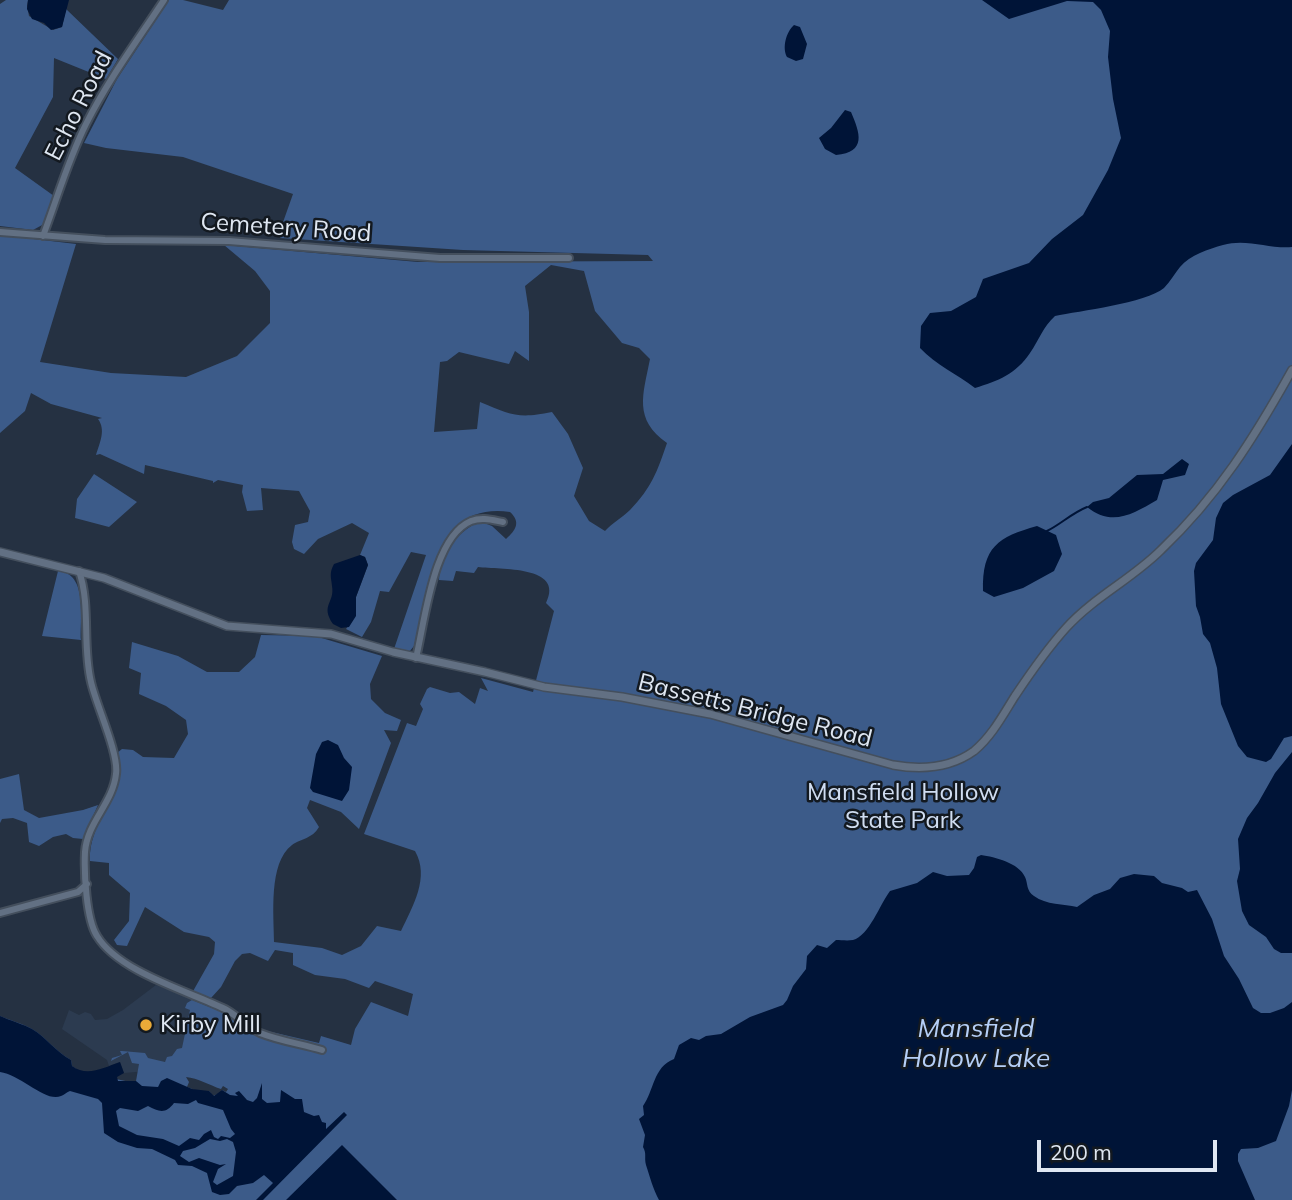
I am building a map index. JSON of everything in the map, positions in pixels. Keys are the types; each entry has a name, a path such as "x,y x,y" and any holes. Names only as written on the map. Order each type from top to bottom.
{"street":[{"name":"Echo Road","path":"43,236 72,153 85,126 122,62 164,0"},
{"name":"Cemetery Road","path":"0,232 43,236 229,241 440,258 569,258"},
{"name":"Bassetts Bridge Road","path":"0,552 96,575 227,626 331,634 416,658 544,687 622,697 710,714 892,765 923,769 949,764 973,751 991,734 1044,655 1073,621 1160,552 1186,524 1248,448 1292,370"},
{"path":"416,658 433,582 445,546 454,533 472,521 486,518 503,522"},
{"path":"79,571 85,588 86,647 90,681 115,757 117,772 112,792 89,833 85,852 88,899 95,933 113,954 171,988 225,1009 258,1032 322,1050"},
{"path":"85,588 96,575"},
{"path":"0,913 78,892 87,884"},
{"path":"78,892 88,899"}],"shaded area":[{"name":"Kirby Mill","path":"156,985 202,1003 186,1051 147,1071 124,1073 120,1062 109,1066 107,1060 62,1029 69,1010 79,1015 85,1012 91,1014 95,1020 107,1019"}],"green space":[{"path":"6,0 28,0 29,16 53,30 62,27 66,9 118,59 106,79 54,58 53,97 15,168 54,196 44,224 33,230 0,226 0,4"},
{"name":"Mansfield Hollow State Park","path":"169,0 183,0 223,10 229,0 1292,0 1292,1200 0,1200 0,1016 25,1025 37,1033 71,1060 72,1066 79,1071 130,1082 136,1081 139,1064 132,1063 128,1052 111,1061 112,1058 122,1055 122,1051 145,1053 148,1058 165,1062 167,1057 182,1048 190,1010 185,1008 192,1000 225,1013 245,1027 248,1021 263,1030 319,1043 321,1036 351,1045 355,1029 371,1002 408,1016 413,994 375,981 369,988 345,979 315,975 293,965 293,953 275,950 268,961 250,953 242,954 211,998 192,993 214,954 215,942 209,937 184,932 145,907 127,946 117,945 114,940 129,921 130,893 109,875 109,863 90,861 95,833 117,782 117,753 122,749 133,750 143,757 174,758 188,734 186,720 166,706 139,694 141,673 129,668 132,642 178,656 207,672 239,672 255,657 261,635 315,636 382,656 370,684 371,699 385,713 401,720 397,731 384,730 391,743 359,829 341,812 310,800 307,808 319,827 284,853 274,890 274,942 322,948 342,955 361,946 377,926 401,931 418,891 421,871 415,851 364,834 407,723 416,726 423,709 420,704 427,689 430,687 450,693 459,692 475,704 480,688 488,691 481,678 533,692 554,611 546,603 549,591 546,582 527,572 478,567 474,573 456,571 453,581 439,580 442,561 450,545 470,526 479,521 492,526 506,539 515,529 515,519 510,512 483,512 463,521 449,536 438,555 430,578 414,646 409,652 394,649 426,555 411,552 389,592 380,591 371,622 362,637 346,629 355,616 356,597 368,565 365,557 360,555 369,533 352,523 318,539 304,554 294,549 292,542 295,525 308,522 310,511 299,491 261,488 263,510 247,511 243,485 218,480 213,483 145,465 144,474 100,454 96,455 102,432 98,419 102,418 51,404 31,393 25,411 0,433 0,235 76,244 40,362 111,373 186,377 237,356 270,323 270,291 255,271 224,245 418,262 653,261 648,255 463,250 280,238 293,194 183,157 84,143 117,79","holes":["551,265 584,271 595,311 622,343 639,348 650,359 643,395 645,415 656,434 667,443 657,471 644,494 605,531 589,521 574,496 583,468 568,434 552,412 515,414 480,402 477,429 434,432 440,362 447,361 459,352 509,364 515,351 529,361 529,312 525,286","186,1077 221,1089 223,1086 228,1089 213,1096 209,1091 200,1092 187,1087 189,1082"]},
{"path":"94,474 137,502 109,527 75,518 77,499"},
{"path":"58,571 68,574 78,588 81,640 42,636"},
{"path":"19,774 24,810 39,818 98,805 83,839 66,834 53,837 39,846 29,842 27,823 13,818 2,819 0,823 0,779"}],"water":[{"path":"28,0 69,0 62,27 51,30 44,23 32,19 27,9"},
{"path":"982,0 1292,0 1292,247 1249,243 1223,245 1189,259 1164,288 1155,293 1128,302 1055,316 1019,366 999,379 975,388 933,359 920,348 921,326 930,313 951,311 976,297 983,279 1029,263 1052,239 1083,215 1108,170 1121,138 1108,57 1110,31 1101,10 1093,2 1067,1 1009,19"},
{"path":"794,25 800,27 807,44 803,59 796,61 787,57 785,49 787,36"},
{"path":"845,110 851,112 857,127 857,146 846,153 836,155 825,149 819,138"},
{"path":"1292,444 1292,736 1284,738 1271,759 1266,762 1247,757 1238,746 1221,704 1217,668 1210,643 1203,634 1196,606 1194,571 1196,563 1213,540 1216,518 1223,503 1270,475"},
{"path":"1182,459 1189,464 1185,475 1163,480 1157,500 1139,510 1114,517 1096,513 1087,507 1093,502 1109,498 1137,475 1163,474"},
{"path":"1037,526 1056,535 1062,554 1054,571 1023,588 994,597 983,591 986,564 995,546 1012,535"},
{"path":"360,555 365,557 368,565 356,597 356,616 349,627 341,628 329,618 331,570 334,564"},
{"path":"328,740 338,745 352,767 349,790 342,801 313,792 310,788 316,754 322,742"},
{"path":"1292,752 1292,953 1281,953 1274,949 1266,937 1249,925 1242,911 1237,881 1240,869 1238,839 1247,818 1275,773"},
{"name":"Mansfield Hollow Lake","path":"981,855 1012,864 1022,872 1031,894 1055,904 1077,907 1094,895 1110,889 1120,878 1134,874 1154,876 1162,883 1188,892 1197,890 1212,919 1224,956 1253,1008 1261,1013 1270,1013 1292,1002 1292,1090 1289,1106 1276,1141 1258,1148 1241,1149 1238,1154 1238,1161 1255,1200 659,1200 646,1165 643,1147 645,1135 639,1119 644,1115 643,1106 658,1073 674,1059 679,1045 691,1038 699,1040 721,1034 750,1017 783,1005 806,969 807,956 817,945 827,948 836,940 859,937 869,926 890,891 917,883 933,872 947,876 969,875 977,857"},
{"path":"0,1016 29,1027 71,1060 72,1066 83,1071 120,1062 124,1073 117,1077 118,1081 136,1081 142,1086 158,1087 161,1081 167,1078 192,1089 209,1091 214,1096 222,1090 238,1096 235,1093 239,1091 247,1100 253,1102 262,1083 262,1099 267,1103 280,1102 281,1090 295,1099 302,1099 304,1112 319,1115 322,1122 326,1123 326,1129 344,1112 347,1115 263,1200 256,1200 273,1183 264,1175 253,1183 237,1186 229,1194 212,1192 207,1173 192,1166 178,1165 175,1160 152,1149 118,1142 104,1133 102,1103 98,1099 70,1091 61,1096 48,1096 0,1072","holes":["196,1100 198,1103 223,1110 235,1134 230,1138 221,1136 218,1139 211,1130 199,1140 190,1138 179,1146 163,1139 137,1135 119,1126 116,1111 120,1108 138,1111 148,1106 162,1111 174,1103 188,1104","210,1139 227,1139 233,1142 236,1152 233,1176 217,1185 213,1182 218,1169 226,1164 220,1165 199,1158 189,1162 180,1156 183,1151 195,1148"]},
{"path":"342,1145 397,1200 286,1200"}],"waterway":[{"path":"1047,531 1087,507"}],"place":[{"name":"Kirby Mill","path":"146,1025"}]}
